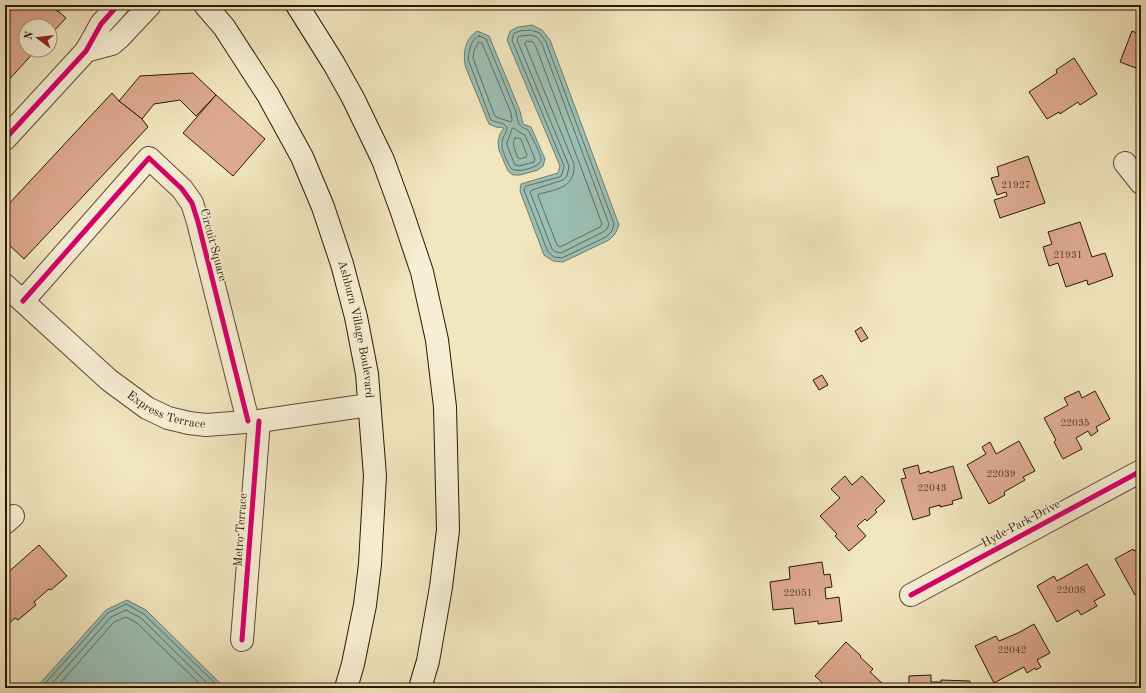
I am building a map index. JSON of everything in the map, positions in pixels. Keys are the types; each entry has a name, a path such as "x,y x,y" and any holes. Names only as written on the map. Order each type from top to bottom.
{"street":[{"path":"5,139 86,51 101,24 118,5"},
{"path":"86,51 112,44 150,5"},
{"name":"Ashburn Village Boulevard","path":"205,5 224,27 268,95 302,157 323,207 342,264 356,317 367,374 375,476 370,564 365,605 353,664 346,688"},
{"path":"297,5 334,64 353,98 383,160 422,272 437,340 445,407 448,530 428,662 420,688"},
{"name":"Circuit Square","path":"23,301 149,158 182,188 192,203 253,421"},
{"path":"1125,163 1141,183"},
{"name":"Express Terrace","path":"5,285 109,380 146,408 168,418 206,425 253,421 369,405"},
{"name":"Metro Terrace","path":"242,640 253,421"},
{"name":"Hyde Park Drive","path":"911,595 1141,471"}],"water":[{"path":"532,25 542,30 550,40 619,225 615,234 609,240 563,262 553,261 544,255 520,191 521,184 558,173 560,166 507,40 510,31 518,27"},
{"path":"477,31 489,36 520,111 523,124 531,127 545,159 543,166 538,170 520,175 513,175 508,171 499,150 498,142 500,134 504,128 489,124 466,68 464,57 467,43"},
{"path":"127,600 146,610 225,688 36,688 106,610"}],"building":[{"path":"12,5 51,5 66,18 58,26 58,18 18,18 18,58 29,58 5,84 5,12"},
{"path":"51,5 65,5 58,12"},
{"path":"1132,31 1141,35 1141,70 1120,62"},
{"path":"1074,58 1097,94 1080,105 1078,102 1060,114 1059,112 1047,119 1029,92 1057,73 1056,70"},
{"path":"193,73 216,95 196,116 180,100 154,104 142,119 119,101 140,76"},
{"path":"112,93 119,101 142,119 148,127 24,259 5,241 5,208"},
{"path":"216,95 265,139 233,176 183,133"},
{"path":"1028,156 1045,203 1000,218 994,200 1007,196 1006,192 997,195 991,178 999,176 997,167"},
{"path":"1080,222 1092,257 1105,253 1113,276 1088,285 1087,280 1066,287 1058,263 1049,266 1043,247 1052,244 1048,232"},
{"path":"861,327 868,338 861,342 855,331"},
{"path":"822,375 828,385 819,390 813,380"},
{"path":"1079,391 1082,398 1095,391 1110,419 1096,427 1098,431 1091,436 1088,431 1076,438 1082,449 1063,459 1054,442 1056,440 1044,418 1068,405 1064,398"},
{"path":"1019,441 1035,471 1023,477 1025,480 1004,492 1005,495 989,504 967,465 986,454 982,447 990,442 996,454"},
{"path":"918,465 920,474 929,471 930,473 953,466 962,498 952,501 953,504 929,508 930,515 913,520 901,479 906,478 903,469"},
{"path":"845,476 852,485 862,476 885,501 875,510 877,512 867,521 865,519 857,526 866,536 849,551 835,536 837,534 820,516 840,498 831,489"},
{"path":"39,545 67,576 34,602 36,605 18,620 15,618 5,627 5,575"},
{"path":"1141,547 1141,592 1135,595 1115,559 1133,549 1134,551"},
{"path":"822,562 824,575 830,574 832,587 825,588 826,599 839,597 842,621 818,624 818,621 795,624 793,608 773,610 770,582 790,579 789,567"},
{"path":"1087,564 1105,595 1094,601 1097,606 1081,615 1078,610 1057,622 1037,586 1054,576 1057,581"},
{"path":"1034,624 1050,653 1037,660 1041,667 1036,670 1035,668 1027,673 1024,667 994,683 975,646 996,636 999,641"},
{"path":"846,642 873,669 870,672 884,685 881,688 839,688 835,685 832,688 828,688 815,676"},
{"path":"931,675 931,682 941,682 941,680 970,681 970,688 909,688 909,676"}],"cycle path":[{"path":"5,139 86,51 101,24 118,5"},
{"path":"23,301 149,158 182,189 192,203 248,421"},
{"path":"242,640 259,421"},
{"path":"911,595 1141,471"}]}
